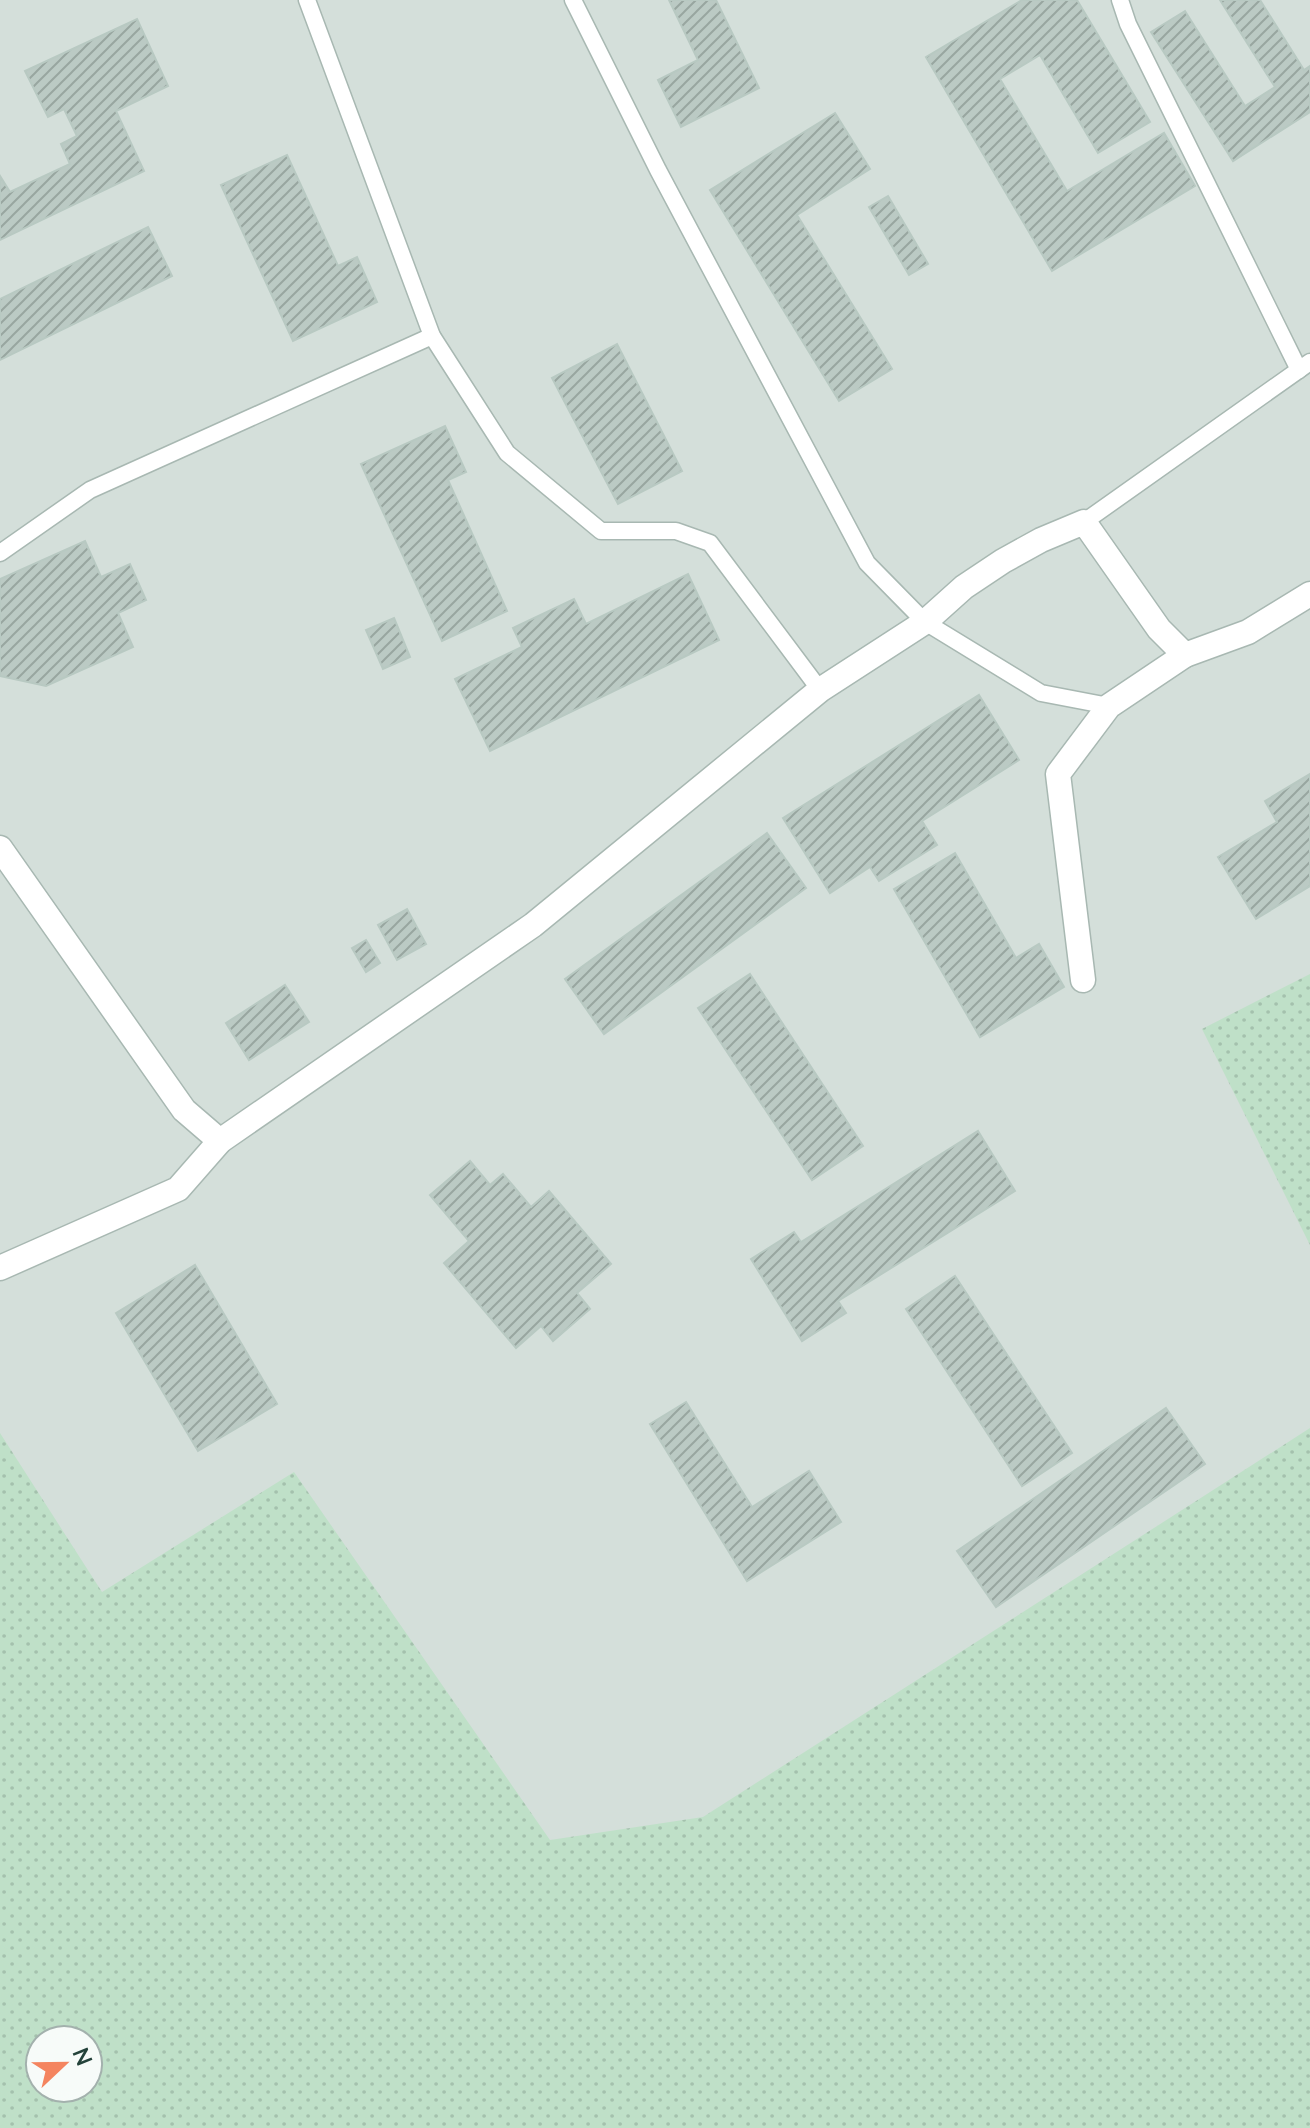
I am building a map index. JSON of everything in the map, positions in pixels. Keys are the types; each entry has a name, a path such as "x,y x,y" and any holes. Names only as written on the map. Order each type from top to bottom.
{"street":[{"path":"0,1268 178,1189 220,1141 533,925 820,690 925,622 964,587 1041,540 1084,522 1159,629 1185,655"},
{"path":"1083,980 1058,774 1109,706 1185,655 1248,632 1310,594"},
{"path":"0,848 184,1110 220,1141"}],"lane":[{"path":"307,0 432,336 507,453 601,531 676,531 710,543 820,690"},
{"path":"573,0 658,170 867,563 925,622 1041,693 1109,706"},
{"path":"1084,522 1305,366 1128,24 1120,0"},
{"path":"0,553 90,490 432,336"}],"shaded area":[{"path":"0,0 1310,0 1310,2128 0,2128"}],"green space":[{"path":"1310,974 1310,1245 1202,1029"},
{"path":"1310,1428 1310,2128 0,2128 0,1433 102,1592 294,1472 550,1840 703,1817"}],"building":[{"path":"669,0 716,0 759,88 681,127 658,80 698,60"},
{"path":"1022,0 1077,0 1150,122 1098,153 1040,55 1000,79 1067,191 1164,133 1195,186 1052,271 926,57"},
{"path":"1220,0 1260,0 1304,70 1310,66 1310,112 1233,161 1151,32 1185,11 1245,106 1275,87"},
{"path":"137,19 168,86 116,111 144,171 0,240 0,176 10,192 70,164 61,144 77,136 64,109 48,117 25,71"},
{"path":"835,113 870,169 797,215 892,369 839,401 710,190"},
{"path":"287,155 338,266 357,257 377,302 293,341 221,185"},
{"path":"888,196 928,264 909,275 869,207"},
{"path":"148,227 172,276 0,360 0,299"},
{"path":"617,344 682,471 618,504 552,378"},
{"path":"445,426 466,472 448,480 507,611 442,641 361,464"},
{"path":"85,541 101,577 130,564 146,600 118,613 133,647 46,686 0,676 0,579"},
{"path":"688,574 719,640 490,751 455,679 522,647 513,628 574,599 586,624"},
{"path":"394,618 410,657 383,669 366,630"},
{"path":"979,695 1019,760 922,821 937,845 879,881 870,867 830,893 783,818"},
{"path":"1310,774 1310,886 1256,919 1218,857 1277,822 1265,801"},
{"path":"767,833 806,888 604,1034 565,979"},
{"path":"955,853 1016,958 1039,944 1064,987 980,1037 894,889"},
{"path":"407,909 426,944 397,960 378,925"},
{"path":"366,940 380,963 366,972 352,948"},
{"path":"750,974 863,1146 812,1180 698,1008"},
{"path":"285,985 309,1022 249,1060 226,1023"},
{"path":"978,1131 1015,1191 838,1301 846,1313 802,1341 751,1259 794,1232 801,1242"},
{"path":"470,1161 490,1185 503,1174 531,1207 549,1191 611,1264 577,1293 590,1309 553,1341 541,1326 516,1348 444,1263 469,1241 430,1195"},
{"path":"195,1265 277,1404 198,1451 116,1313"},
{"path":"955,1276 1072,1453 1022,1486 906,1309"},
{"path":"686,1402 752,1507 809,1471 841,1522 747,1581 650,1424"},
{"path":"1166,1408 1205,1464 996,1607 957,1551"}]}
